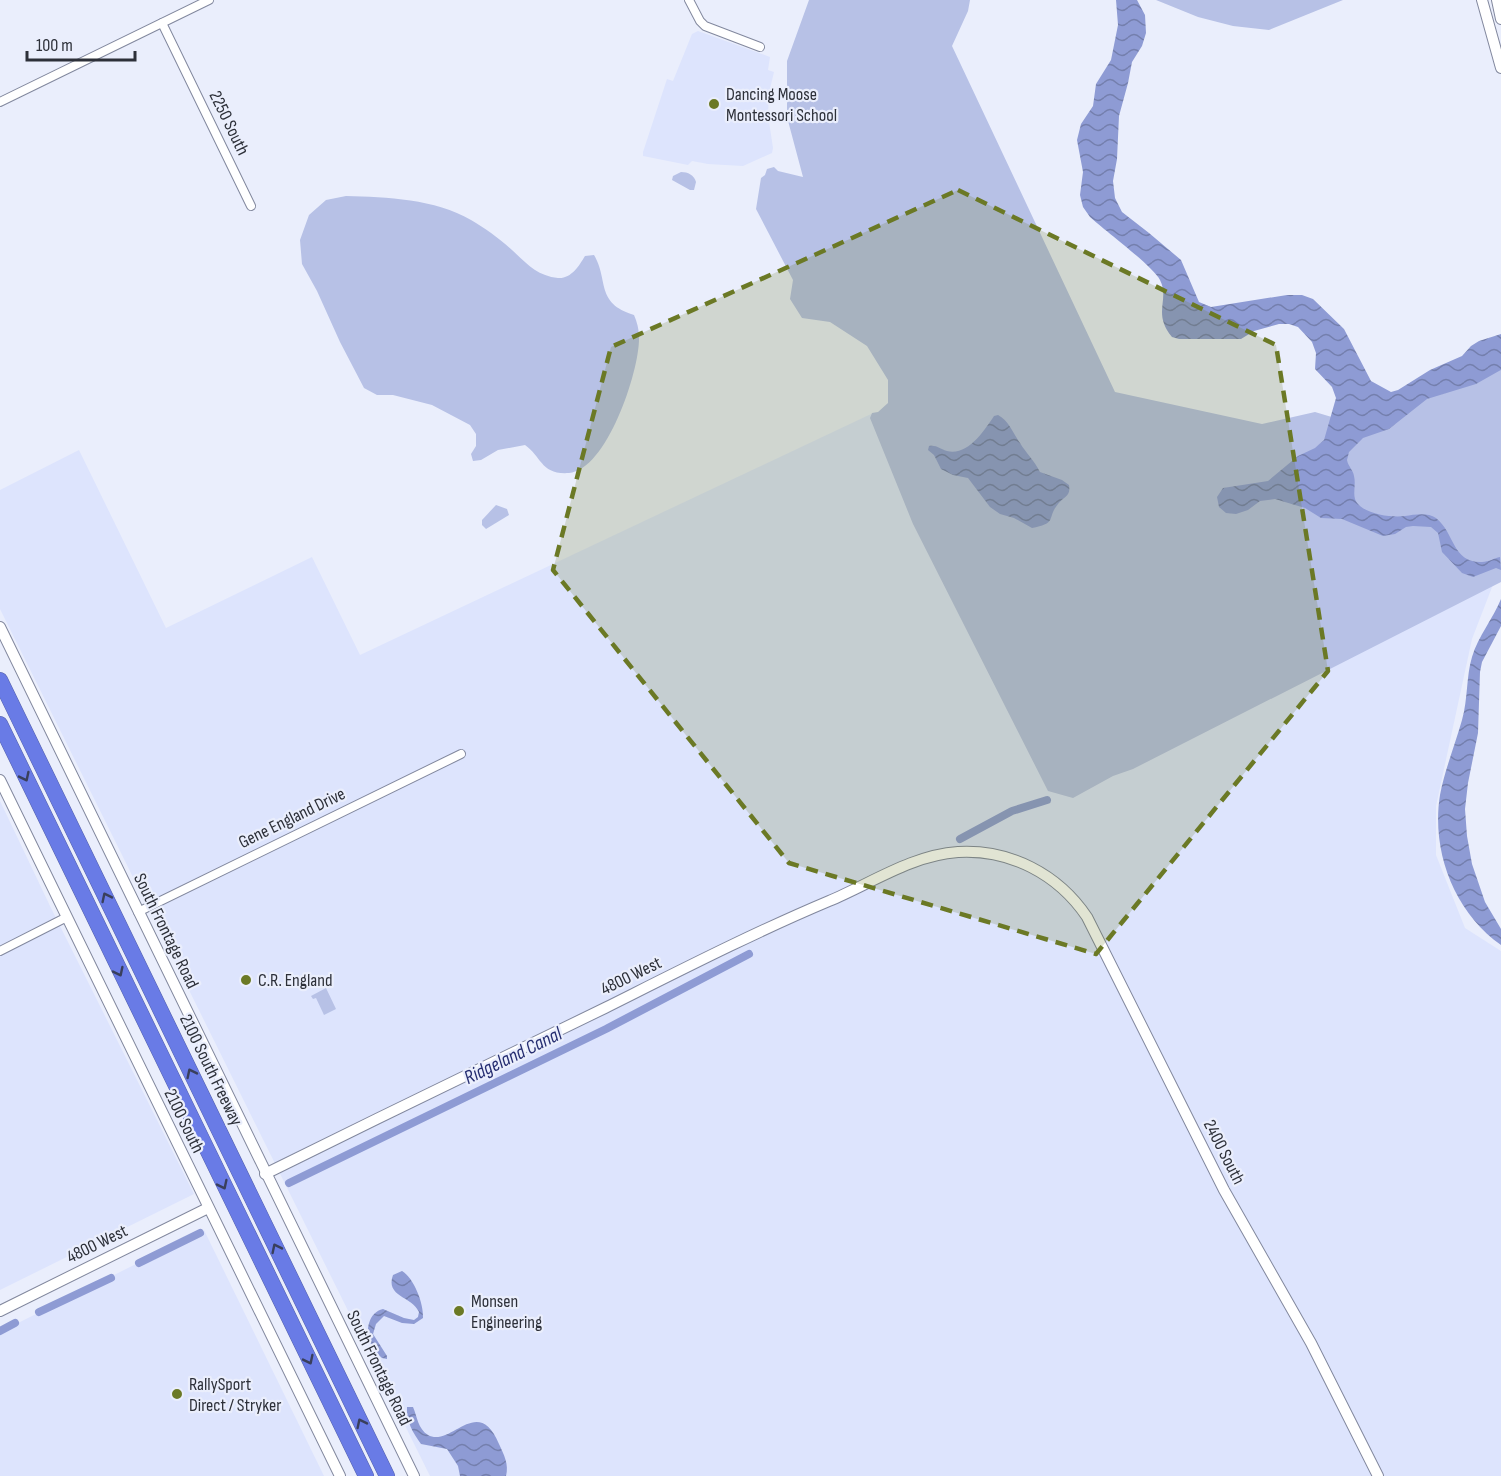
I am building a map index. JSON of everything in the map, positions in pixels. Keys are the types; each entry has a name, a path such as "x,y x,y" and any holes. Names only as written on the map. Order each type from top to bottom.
{"highway":[{"name":"2100 South Freeway","path":"0,680 387,1476"},
{"path":"0,724 366,1476"}],"street":[{"path":"0,102 209,0"},
{"path":"689,0 705,27 760,47"},
{"path":"1482,0 1501,68"},
{"path":"1497,0 1501,19"},
{"name":"2250 South","path":"162,23 251,206"},
{"name":"South Frontage Road","path":"0,627 414,1476"},
{"name":"Gene England Drive","path":"138,912 460,754"},
{"name":"2100 South","path":"0,780 340,1476"},
{"name":"4800 West","path":"265,1174 758,932 907,866 936,855 957,852 994,854 1021,862"},
{"name":"2400 South","path":"1021,862 1039,871 1065,890 1092,924 1228,1197 1311,1343 1378,1476"},
{"path":"0,951 67,917"},
{"name":"4800 West","path":"0,1311 208,1208"}],"highlighted area":[{"path":"958,190 1276,345 1328,671 1096,954 789,863 553,570 611,347"}],"shaded area":[{"path":"809,0 970,0 968,11 952,46 1115,392 1262,424 1315,412 1345,421 1501,356 1501,582 1073,798 1048,791 913,524 870,418 872,413 878,412 888,403 888,380 867,346 830,322 802,318 790,299 793,280 756,209 761,178 767,169 774,167 778,171 803,177 787,117 787,61"},
{"path":"1156,0 1343,0 1269,30 1233,26 1198,17"},
{"name":"Dancing Moose Montessori School","path":"698,31 770,57 768,70 774,72 769,93 768,115 772,153 743,166 692,161 688,165 643,156 667,79 673,81 692,34"},
{"path":"681,172 694,177 696,182 694,190 672,180 673,176"},
{"path":"346,196 410,200 457,213 492,234 532,268 551,277 563,278 571,274 585,256 594,255 608,297 613,304 634,315 639,337 634,372 619,416 596,455 583,468 569,473 553,471 547,468 525,445 498,450 481,460 473,461 471,454 476,446 476,434 470,425 432,405 393,395 377,395 364,388 302,264 300,240 309,215 326,200"},
{"path":"871,414 1494,582 1472,639 1436,806 1436,855 1465,928 1501,951 1501,1476 430,1476 0,609 0,490 79,450 166,628 312,557 360,655"},
{"path":"496,505 507,509 509,515 486,529 482,525 482,520"},
{"path":"0,801 194,1194 0,1290"},
{"path":"326,988 336,1009 324,1015 316,998 313,999 311,996"},
{"path":"204,1230 324,1476 0,1476 0,1332"}],"water":[{"path":"1116,0 1137,0 1145,15 1146,33 1142,46 1132,62 1119,116 1117,159 1113,181 1115,198 1122,212 1181,260 1199,302 1211,307 1287,295 1302,295 1313,299 1344,329 1371,381 1391,392 1430,370 1462,356 1479,341 1501,334 1501,370 1476,384 1427,399 1389,429 1363,438 1349,452 1347,460 1354,476 1355,499 1363,508 1385,515 1432,516 1442,524 1465,558 1482,562 1500,557 1501,570 1496,568 1473,577 1462,573 1442,552 1438,533 1431,527 1406,527 1395,534 1383,536 1342,519 1321,518 1305,508 1275,499 1260,501 1248,510 1236,514 1226,513 1219,507 1217,497 1223,488 1268,481 1298,456 1315,448 1324,440 1336,398 1332,387 1315,369 1316,353 1312,342 1298,327 1279,324 1254,331 1241,339 1172,337 1163,321 1163,287 1156,274 1090,217 1083,207 1080,195 1083,172 1077,140 1081,124 1093,106 1096,84 1111,60 1118,25"},
{"path":"998,415 1008,424 1040,472 1069,485 1068,494 1058,504 1050,520 1045,524 1032,528 1014,518 1000,514 990,507 968,478 953,475 941,469 934,455 928,450 929,446 932,446 947,451 962,450 975,441 994,416"},
{"path":"1501,599 1501,626 1482,662 1480,672 1478,733 1465,809 1472,864 1485,902 1501,929 1501,945 1470,916 1459,898 1443,858 1438,816 1442,785 1464,712 1472,657"},
{"path":"402,1271 410,1279 417,1292 423,1318 414,1324 402,1323 384,1316 376,1324 373,1334 387,1356 387,1359 382,1358 372,1346 369,1337 369,1322 374,1314 383,1309 404,1318 414,1320 418,1317 419,1312 416,1307 393,1288 393,1275"},
{"path":"407,1407 413,1407 420,1426 428,1435 437,1437 473,1422 482,1423 491,1430 503,1452 506,1476 460,1476 458,1466 447,1449 421,1444 411,1427"}],"waterway":[{"name":"Ridgeland Canal","path":"960,839 1012,811 1047,800"},
{"name":"Ridgeland Canal","path":"289,1183 606,1029 749,954"},
{"name":"Ridgeland Canal","path":"139,1263 200,1233"},
{"name":"Ridgeland Canal","path":"39,1312 111,1278"},
{"name":"Ridgeland Canal","path":"0,1331 15,1323"}],"place":[{"name":"Dancing Moose Montessori School","path":"714,104"},
{"name":"C.R. England","path":"246,980"},
{"name":"Monsen Engineering","path":"459,1311"},
{"name":"RallySport Direct / Stryker","path":"177,1394"}]}
